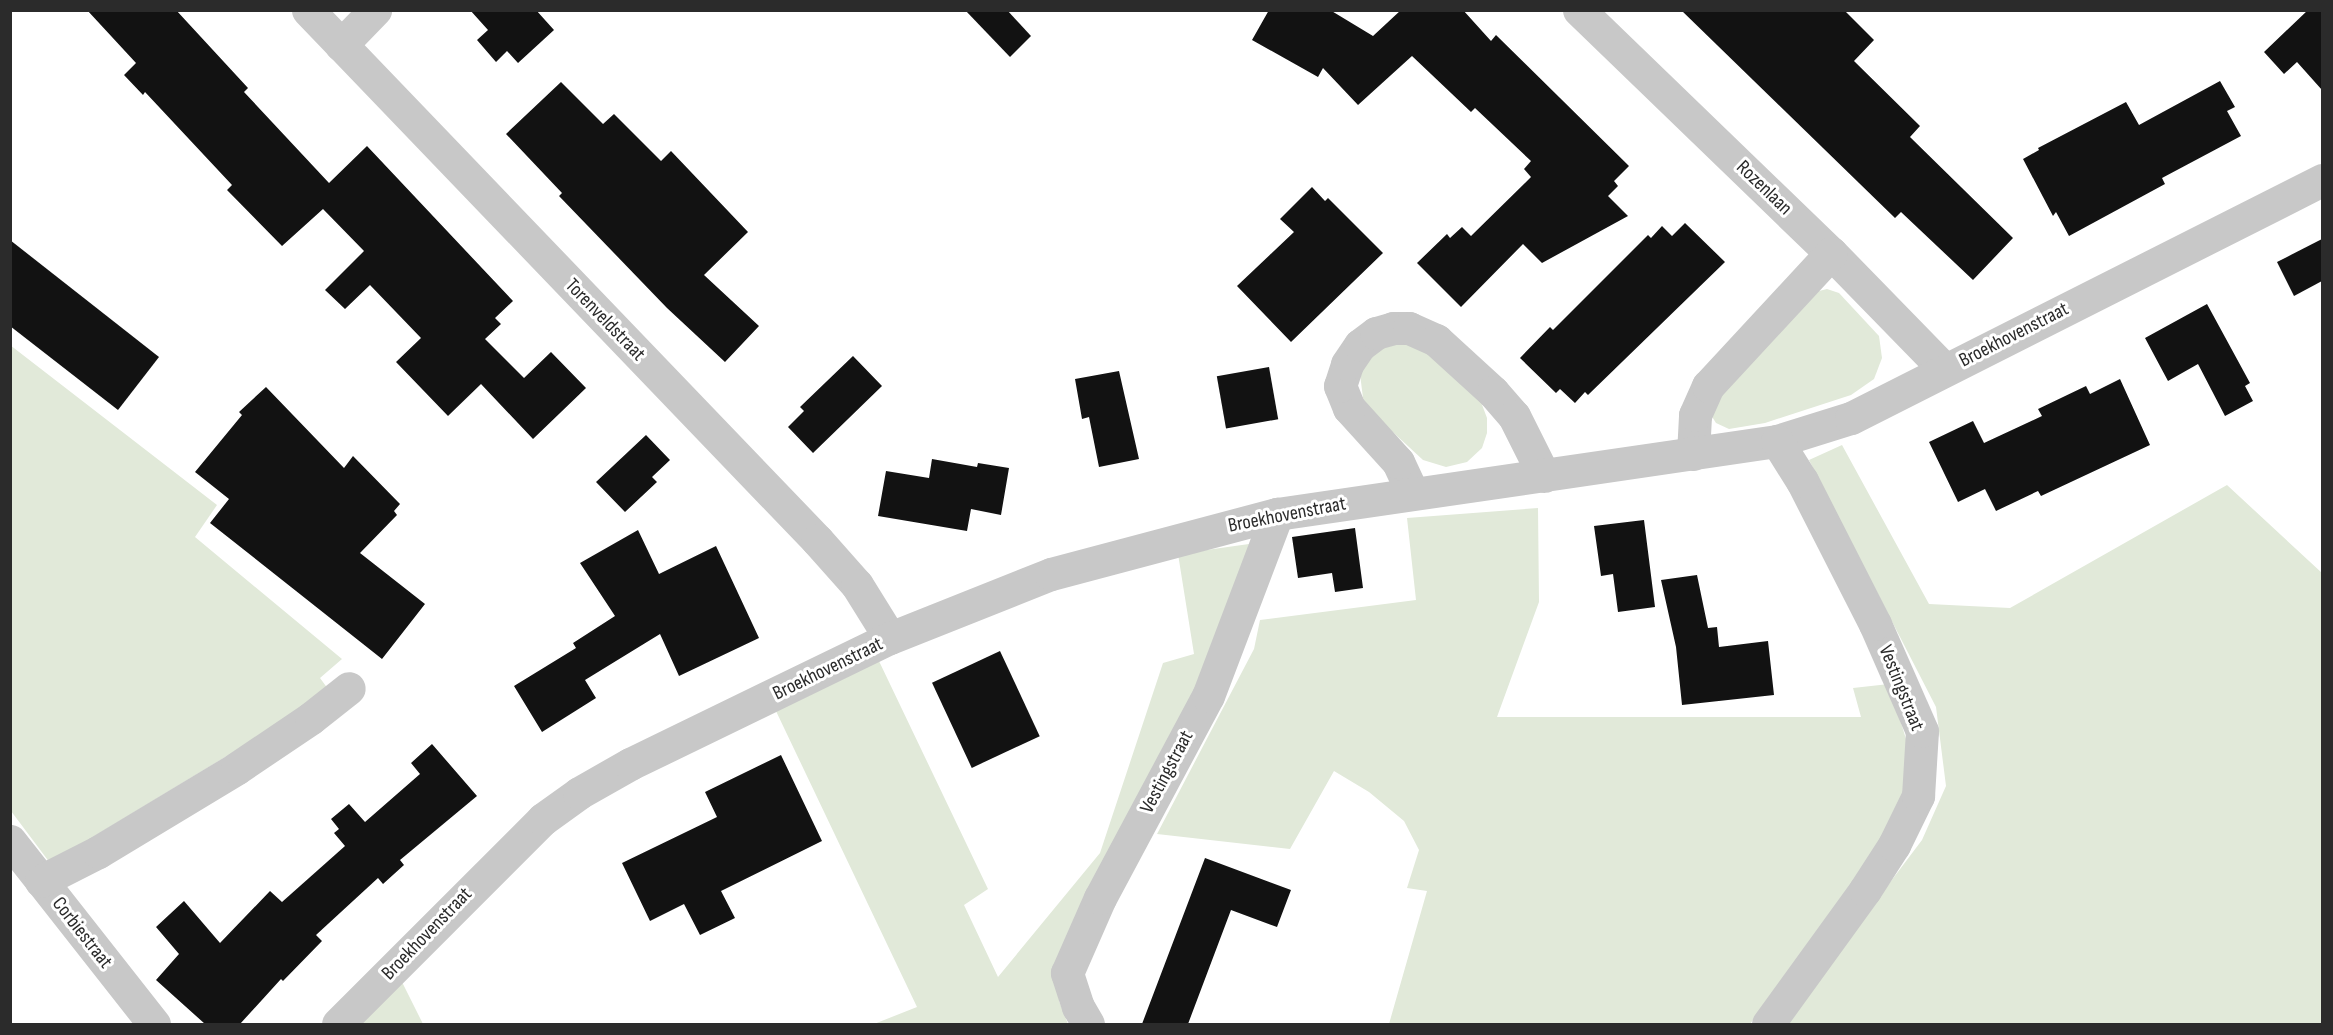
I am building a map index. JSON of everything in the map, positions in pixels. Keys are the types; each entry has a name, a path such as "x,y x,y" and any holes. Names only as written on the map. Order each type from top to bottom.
{"street":[{"name":"Torenveldstraat","path":"308,10 818,540 857,585 890,638"},
{"path":"341,45 375,10"},
{"name":"Rozenlaan","path":"1579,10 1831,253 1945,370"},
{"name":"Broekhovenstraat","path":"338,1024 503,856 552,812 630,765 890,638 1051,574 1276,514 1412,492 1544,476 1776,441 1851,418 2322,180"},
{"path":"1693,454 1695,415 1708,386 1831,253"},
{"path":"1412,492 1398,462 1349,408 1340,386 1347,364 1360,345 1376,333 1393,328 1409,328 1436,340 1493,392 1514,416 1544,476"},
{"name":"Vestingstraat","path":"1768,1024 1865,890 1894,845 1918,796 1922,730 1875,624 1802,481 1776,441"},
{"name":"Vestingstraat","path":"1088,1024 1078,1006 1067,973 1100,898 1208,696 1276,514"},
{"path":"41,881 98,852 228,774 311,718 349,688"},
{"name":"Corbiestraat","path":"10,841 154,1024"}],"green space":[{"path":"1827,289 1839,293 1879,336 1882,358 1874,379 1851,395 1765,423 1729,429 1716,423 1711,415 1711,404 1815,292"},
{"path":"1392,342 1419,345 1481,402 1487,418 1487,433 1482,448 1467,462 1446,467 1423,460 1369,410 1363,398 1360,374 1367,359"},
{"path":"10,345 217,505 195,537 342,659 320,678 331,693 50,863 11,811"},
{"path":"1842,445 1929,604 2010,608 2227,485 2322,573 2322,1024 1787,1024 1805,995 1922,840 1946,786 1936,707 1809,460"},
{"path":"1538,508 1539,602 1497,717 1861,717 1853,688 1889,684 1906,739 1908,780 1883,840 1750,1024 1389,1024 1427,891 1407,888 1419,850 1404,821 1369,792 1334,771 1290,849 1157,834 1254,649 1260,620 1416,600 1407,518"},
{"path":"1249,544 1234,604 1059,1001 1068,1024 874,1024 917,1007 775,709 878,659 988,889 964,905 998,977 1100,853 1163,663 1194,654 1178,554"},
{"path":"401,980 423,1024 358,1024"}],"building":[{"path":"87,10 176,10 248,88 244,92 329,183 367,146 513,301 495,318 501,324 485,339 524,378 551,352 586,388 533,439 481,384 448,416 396,362 421,338 370,285 345,309 325,290 364,251 323,209 282,246 227,190 232,185 145,92 143,95 124,75 136,63"},
{"path":"470,10 536,10 554,30 518,63 507,51 496,62 477,40 488,30"},
{"path":"965,10 1007,10 1031,36 1010,57"},
{"path":"1269,10 1330,10 1373,36 1401,10 1463,10 1491,41 1496,35 1629,166 1614,181 1618,186 1608,196 1628,216 1542,263 1523,244 1461,307 1417,263 1447,234 1450,238 1462,227 1471,236 1531,177 1524,169 1531,161 1475,108 1471,112 1412,56 1358,105 1323,68 1318,77 1252,40"},
{"path":"1681,10 1844,10 1874,40 1854,61 1920,126 1910,137 2013,238 1973,280 1901,212 1895,218"},
{"path":"2308,10 2322,10 2322,90 2297,62 2284,74 2264,52"},
{"path":"2220,81 2235,107 2227,111 2241,136 2162,178 2165,184 2069,236 2056,212 2053,216 2023,159 2039,150 2038,148 2126,102 2139,125"},
{"path":"561,82 603,124 614,114 661,161 671,151 748,232 704,275 759,326 725,362 667,308 559,196 562,193 506,134"},
{"path":"1312,187 1325,201 1328,198 1383,253 1291,342 1237,286 1294,232 1280,219"},
{"path":"1685,223 1725,262 1588,395 1585,392 1575,403 1560,389 1556,393 1520,358 1550,327 1553,330 1648,235 1651,238 1662,226 1672,236"},
{"path":"2322,239 2322,281 2294,296 2277,262"},
{"path":"10,240 159,357 118,410 10,326"},
{"path":"2207,304 2250,383 2245,386 2253,401 2225,416 2198,364 2168,381 2145,338"},
{"path":"853,356 882,386 813,453 788,427 804,411 800,407"},
{"path":"1269,367 1278,419 1226,428 1217,376"},
{"path":"1119,371 1139,459 1099,467 1089,417 1082,419 1075,379"},
{"path":"2120,379 2150,445 2041,496 2038,491 1996,511 1985,489 1958,502 1929,442 1973,421 1984,443 2042,416 2038,409 2086,386 2090,394"},
{"path":"266,387 344,468 353,456 400,504 394,511 397,515 360,553 425,604 382,659 210,523 229,499 195,472 242,415 239,412"},
{"path":"646,435 670,460 652,477 657,482 625,512 596,482"},
{"path":"932,459 977,467 978,463 1009,468 1001,515 971,509 967,531 878,516 886,471 929,478"},
{"path":"1644,520 1655,607 1618,612 1613,574 1601,576 1594,526"},
{"path":"1355,528 1363,588 1335,592 1332,573 1298,578 1292,537"},
{"path":"638,530 659,574 716,546 759,638 679,676 660,634 585,680 596,698 542,732 514,686 576,648 573,643 615,616 580,563"},
{"path":"1697,575 1708,628 1717,627 1719,647 1768,641 1774,695 1682,705 1676,647 1661,580"},
{"path":"1000,651 1040,736 972,768 932,683"},
{"path":"432,744 477,796 400,860 404,865 383,884 378,878 316,935 322,941 283,981 281,979 240,1024 205,1024 156,980 179,954 156,927 184,901 220,943 270,891 282,902 345,846 334,833 339,829 331,819 349,804 365,822 420,774 411,763"},
{"path":"781,755 822,841 721,891 735,918 700,935 684,904 650,921 622,863 717,817 705,792"},
{"path":"1205,858 1291,890 1277,927 1231,910 1188,1024 1142,1024"}]}
